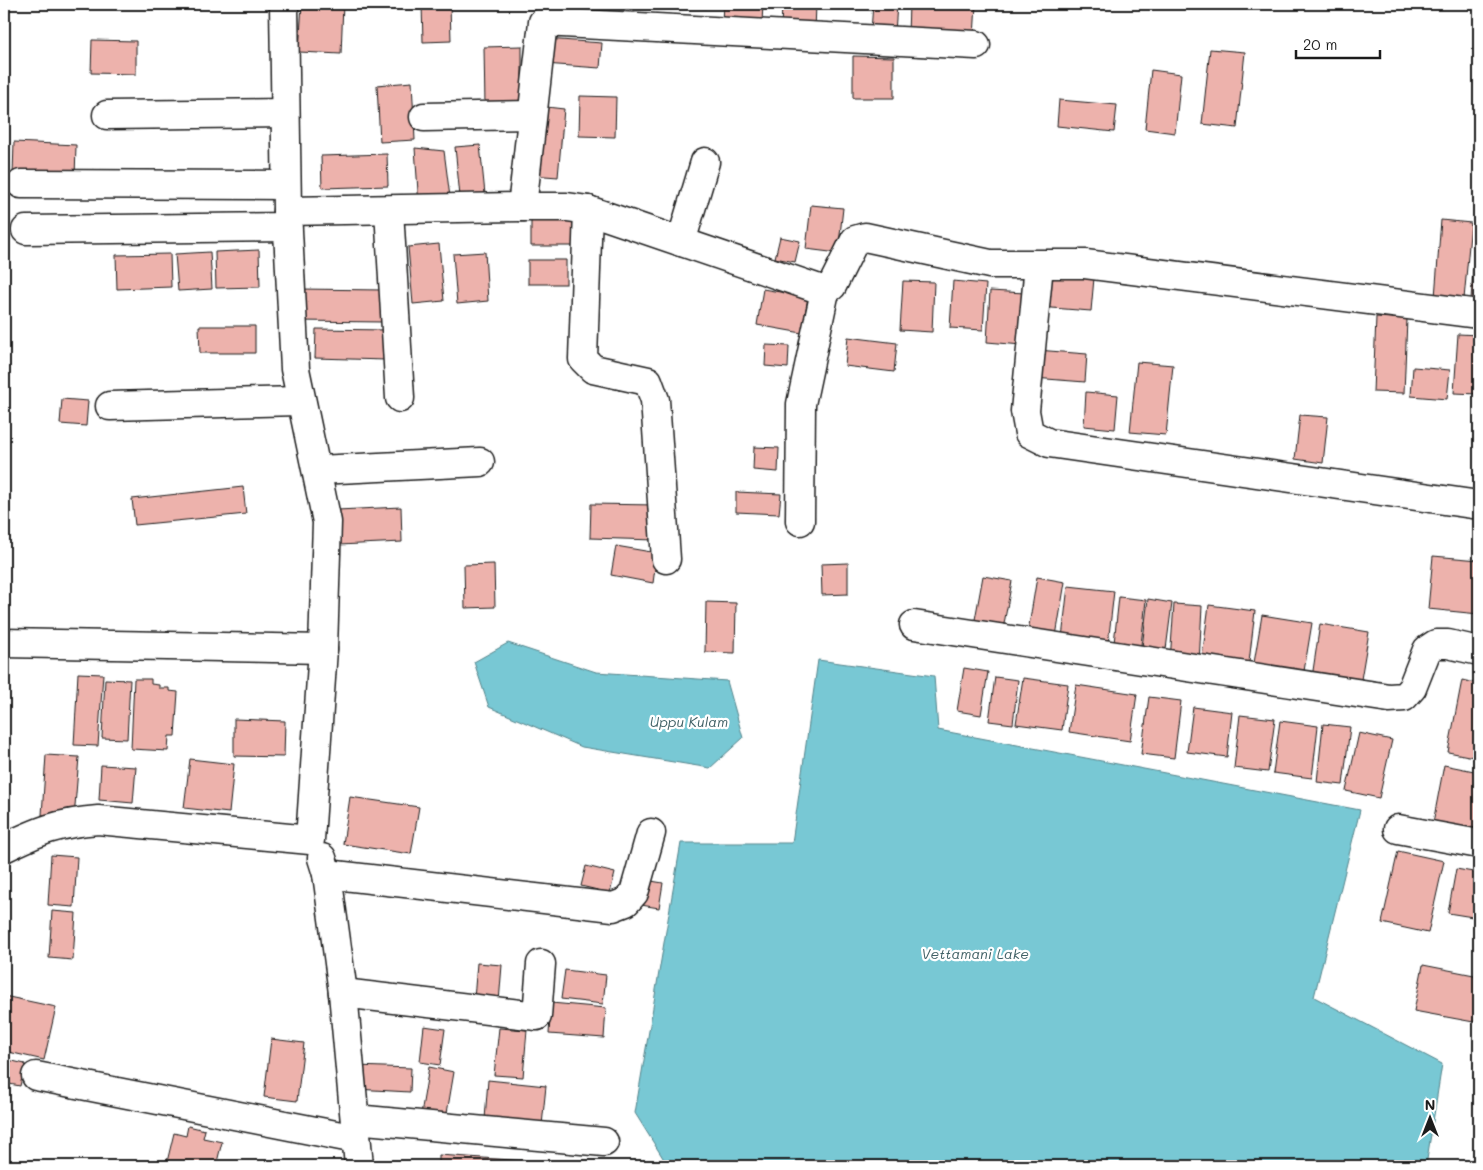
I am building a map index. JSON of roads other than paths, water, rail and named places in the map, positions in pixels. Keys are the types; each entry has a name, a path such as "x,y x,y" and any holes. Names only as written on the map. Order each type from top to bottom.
{"street":[{"path":"284,4 287,219 295,369 300,401 318,470 327,522 323,649 310,840 322,857 327,874 343,993 359,1166"},
{"path":"522,207 543,13 976,45"},
{"path":"107,115 286,113"},
{"path":"424,117 532,115"},
{"path":"680,242 705,162"},
{"path":"21,184 286,185"},
{"path":"26,230 287,219 389,210 567,207 588,210 824,291"},
{"path":"389,210 400,398"},
{"path":"588,210 582,359 593,370 648,381 655,400 666,559"},
{"path":"800,520 801,404 824,291 832,286 855,240 865,237 990,264 1085,264 1479,314"},
{"path":"1039,265 1024,411 1029,434 1049,443 1479,505"},
{"path":"110,406 300,401"},
{"path":"318,470 480,462"},
{"path":"914,625 1389,698 1404,698 1412,688 1427,650 1436,644 1448,644 1479,651"},
{"path":"4,643 323,649"},
{"path":"4,848 44,829 68,822 98,820 310,840"},
{"path":"1398,829 1479,844"},
{"path":"327,874 613,907 626,902 634,893 651,833"},
{"path":"343,993 537,1016 540,964"},
{"path":"36,1076 355,1129 604,1142"}],"water":[{"name":"Uppu Kulam","path":"508,643 596,672 727,681 743,738 710,768 582,747 489,707 474,662"},
{"name":"Vettamani Lake","path":"818,660 934,676 938,730 1360,810 1314,997 1442,1064 1426,1166 668,1166 635,1113 681,843 792,843"}]}
